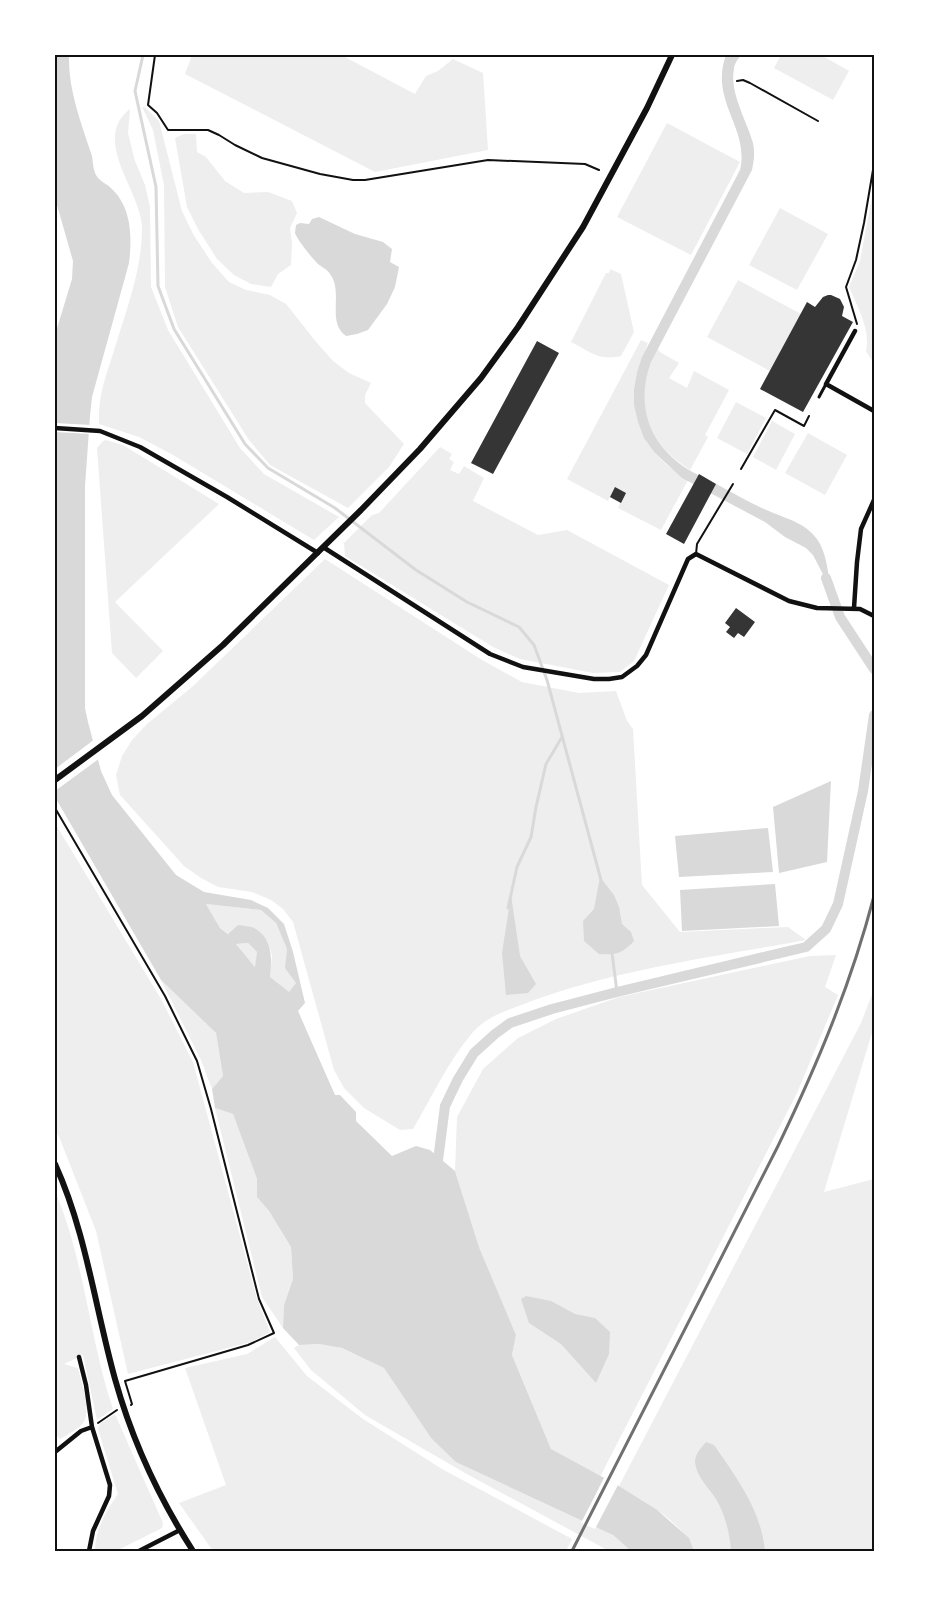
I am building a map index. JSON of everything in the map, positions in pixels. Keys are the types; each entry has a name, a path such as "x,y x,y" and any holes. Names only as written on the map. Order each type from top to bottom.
{"main road":[{"path":"55,780 142,716 215,651 361,510 420,449 445,420 497,357 583,227 647,108 672,55"},
{"path":"55,1164 68,1195 83,1242 109,1355 124,1407 137,1443 162,1496 193,1551"}],"street":[{"path":"819,397 855,331"},
{"path":"826,384 874,411"},
{"path":"55,428 100,431 140,447 227,497 318,553"},
{"path":"854,608 861,529 874,500"},
{"path":"324,547 490,654 523,667 562,674 609,679 622,677 637,666 646,655 688,559 696,554 789,601 817,608 854,608 874,616"},
{"path":"78,1357 86,1385 92,1427 110,1485 109,1496 93,1531 89,1551"},
{"path":"55,1452 81,1431 92,1427"},
{"path":"139,1551 180,1530"}],"lane":[{"path":"737,81 750,82 818,121"},
{"path":"696,554 697,544 733,484"}],"path":[{"path":"155,55 148,106 157,113 168,130 208,130 254,155 320,174 353,180 365,180 488,160 585,164 599,170"},
{"path":"855,331 858,322 846,287 856,260 874,164"},
{"path":"741,469 775,410 804,426 809,416"},
{"path":"55,808 164,996 197,1061 259,1299 274,1333 248,1345 125,1381 132,1404"},
{"path":"92,1427 124,1407"}],"shaded area":[{"path":"55,55 69,55 73,94 92,156 95,173 111,188 124,206 130,234 129,263 92,397 85,486 85,708 101,771 112,795 176,875 204,892 251,900 268,908 284,924 293,952 305,1003 298,1011 335,1095 340,1095 356,1112 356,1121 392,1156 416,1146 430,1150 455,1171 479,1247 516,1335 512,1355 551,1449 619,1486 656,1509 689,1538 694,1551 631,1551 613,1535 456,1462 431,1438 384,1368 342,1348 319,1344 299,1345 283,1328 284,1305 293,1279 291,1247 269,1211 257,1197 257,1179 233,1114 215,1108 212,1089 223,1076 216,1033 161,980 55,797 55,335 72,279 73,261 55,198","holes":["206,904 261,910 276,923 287,949 285,968 296,983 289,992 270,977 271,956 265,937 252,927 238,925 228,934 220,928","248,943 257,952 255,967 236,944"]},
{"path":"192,55 341,55 415,94 426,76 438,71 453,59 483,73 488,150 375,172 185,74"},
{"path":"726,55 741,55 734,67 733,78 736,97 753,143 752,170 651,362 645,388 646,414 656,438 664,449 679,463 752,503 796,522 807,529 817,539 823,551 831,590 813,555 806,548 785,537 765,522 682,478 655,453 644,438 634,405 634,389 642,357 740,170 742,155 740,141 722,86 722,71"},
{"path":"781,55 821,55 849,71 833,100 774,68"},
{"path":"142,107 146,108 159,121 182,211 193,234 212,263 229,282 246,290 270,295 286,304 333,361 349,373 371,383 365,395 365,403 404,444 389,467 348,508 270,465 249,440 178,327 165,287 164,186 153,130"},
{"path":"130,109 128,133 150,207 151,287 168,330 240,448 264,474 339,517 314,540 173,455 139,437 99,424 103,388 132,292 141,244 142,228 140,214 116,151 115,136 119,122"},
{"path":"667,123 740,162 691,255 617,217"},
{"path":"184,134 196,134 197,152 206,157 225,181 244,193 268,192 292,201 297,213 290,228 292,244 291,265 278,274 271,287 251,284 234,275 217,259 198,229 187,207 175,138"},
{"path":"874,186 874,364 866,351 867,335 865,327 849,287 860,261"},
{"path":"780,208 828,234 797,290 749,265"},
{"path":"319,217 355,234 383,242 392,249 390,262 399,267 395,287 387,304 368,330 346,336 340,330 336,315 336,289 334,281 328,271 309,254 295,233 296,225 300,223 309,224 312,219"},
{"path":"610,269 621,274 634,332 621,356 606,357 595,355 571,342 606,273 609,273"},
{"path":"738,280 801,314 770,371 707,337"},
{"path":"641,340 648,343 637,372 634,405 655,453 667,465 688,480 661,530 618,508 620,503 610,497 608,501 567,479"},
{"path":"657,348 660,352 679,363 669,378 687,388 694,371 729,390 705,435 708,437 690,470 661,445 652,431 646,416 644,401 645,384 649,367"},
{"path":"736,402 766,418 747,454 717,438"},
{"path":"772,421 795,434 776,470 753,457"},
{"path":"808,433 847,455 825,495 785,473"},
{"path":"106,440 123,445 219,504 115,602 163,651 136,678 112,653 97,448"},
{"path":"440,447 452,454 449,459 454,462 450,470 459,474 464,466 484,478 473,501 538,535 567,530 669,585 634,661 620,672 593,673 520,659 493,647 345,556 344,543 372,515 379,513"},
{"path":"325,559 482,660 522,682 579,693 616,691 627,721 633,729 642,885 680,932 788,927 806,940 631,972 529,1002 492,1018 473,1032 448,1067 413,1129 400,1130 364,1108 344,1088 334,1070 293,922 283,909 271,900 252,892 218,887 184,866 120,795 116,775 122,756 132,740 147,724 192,687"},
{"path":"831,781 827,862 779,873 773,807"},
{"path":"55,823 161,999 193,1062 257,1299 270,1332 251,1342 128,1374 96,1231 55,1129"},
{"path":"768,828 773,872 679,877 675,836"},
{"path":"600,877 614,895 619,907 622,924 631,932 634,941 626,949 614,954 599,954 584,941 583,921 594,909"},
{"path":"775,884 779,926 682,931 680,890"},
{"path":"511,895 520,956 536,984 528,993 506,995 502,953"},
{"path":"206,904 261,910 276,923 287,949 286,968 296,983 289,993 270,977 272,955 267,940 229,934 220,928"},
{"path":"248,943 257,952 256,968 236,944"},
{"path":"836,955 825,987 838,995 797,1093 600,1477 551,1449 512,1355 516,1335 479,1247 455,1171 457,1117 483,1069 518,1038 556,1019 619,997 810,956"},
{"path":"161,980 216,1033 223,1076 212,1089 201,1060"},
{"path":"874,989 874,1026 824,1192 874,1179 874,1551 694,1551 688,1540 672,1522 619,1486 861,1023"},
{"path":"215,1108 233,1114 257,1179 257,1197 269,1211 291,1247 293,1279 284,1305 283,1328 262,1297"},
{"path":"55,1191 73,1245 98,1355 113,1409 97,1420 83,1355 64,1364 78,1368 85,1396 86,1411 83,1423 76,1430 60,1439 55,1434"},
{"path":"526,1296 551,1301 575,1314 595,1318 610,1332 609,1354 596,1383 561,1344 529,1323 521,1299"},
{"path":"275,1337 307,1376 363,1419 442,1469 572,1539 566,1551 213,1551 179,1503 226,1485 185,1368 247,1354"},
{"path":"319,1344 342,1348 384,1368 431,1438 613,1535 631,1551 609,1551 465,1473 365,1415 311,1370 294,1348 299,1345"},
{"path":"115,1414 163,1523 162,1528 116,1551 95,1551 95,1543 102,1521 118,1494 98,1429 100,1424"},
{"path":"706,1442 714,1445 747,1495 759,1522 765,1551 731,1551 722,1511 700,1477 696,1467 696,1456"}],"pier":[{"path":"55,423 91,425 90,434 55,432"},
{"path":"95,739 100,758 55,791 55,769"},
{"path":"605,1476 619,1483 595,1529 581,1523"}],"building":[{"path":"828,295 840,299 844,307 842,316 853,322 803,412 760,389 807,302 815,307 823,297"},
{"path":"537,341 559,353 493,474 471,463"},
{"path":"699,474 716,484 684,544 666,534"},
{"path":"615,487 626,493 621,503 610,497"},
{"path":"736,608 755,622 744,637 738,633 734,638 726,632 730,627 725,623"}],"waterway":[{"path":"143,55 135,91 156,187 158,286 174,329 245,444 268,468 335,508 416,570 467,602 519,627 534,645 547,680 601,880"},
{"path":"826,578 840,617 874,669"},
{"path":"437,1168 445,1106 458,1079 474,1053 510,1023 552,1009 617,992 806,947 826,929 838,904 863,791 874,715"},
{"path":"508,908 517,867 531,837 546,764 562,737"},
{"path":"612,953 617,992"}],"railway":[{"path":"572,1551 793,1115 820,1054 844,992 874,896"}]}
